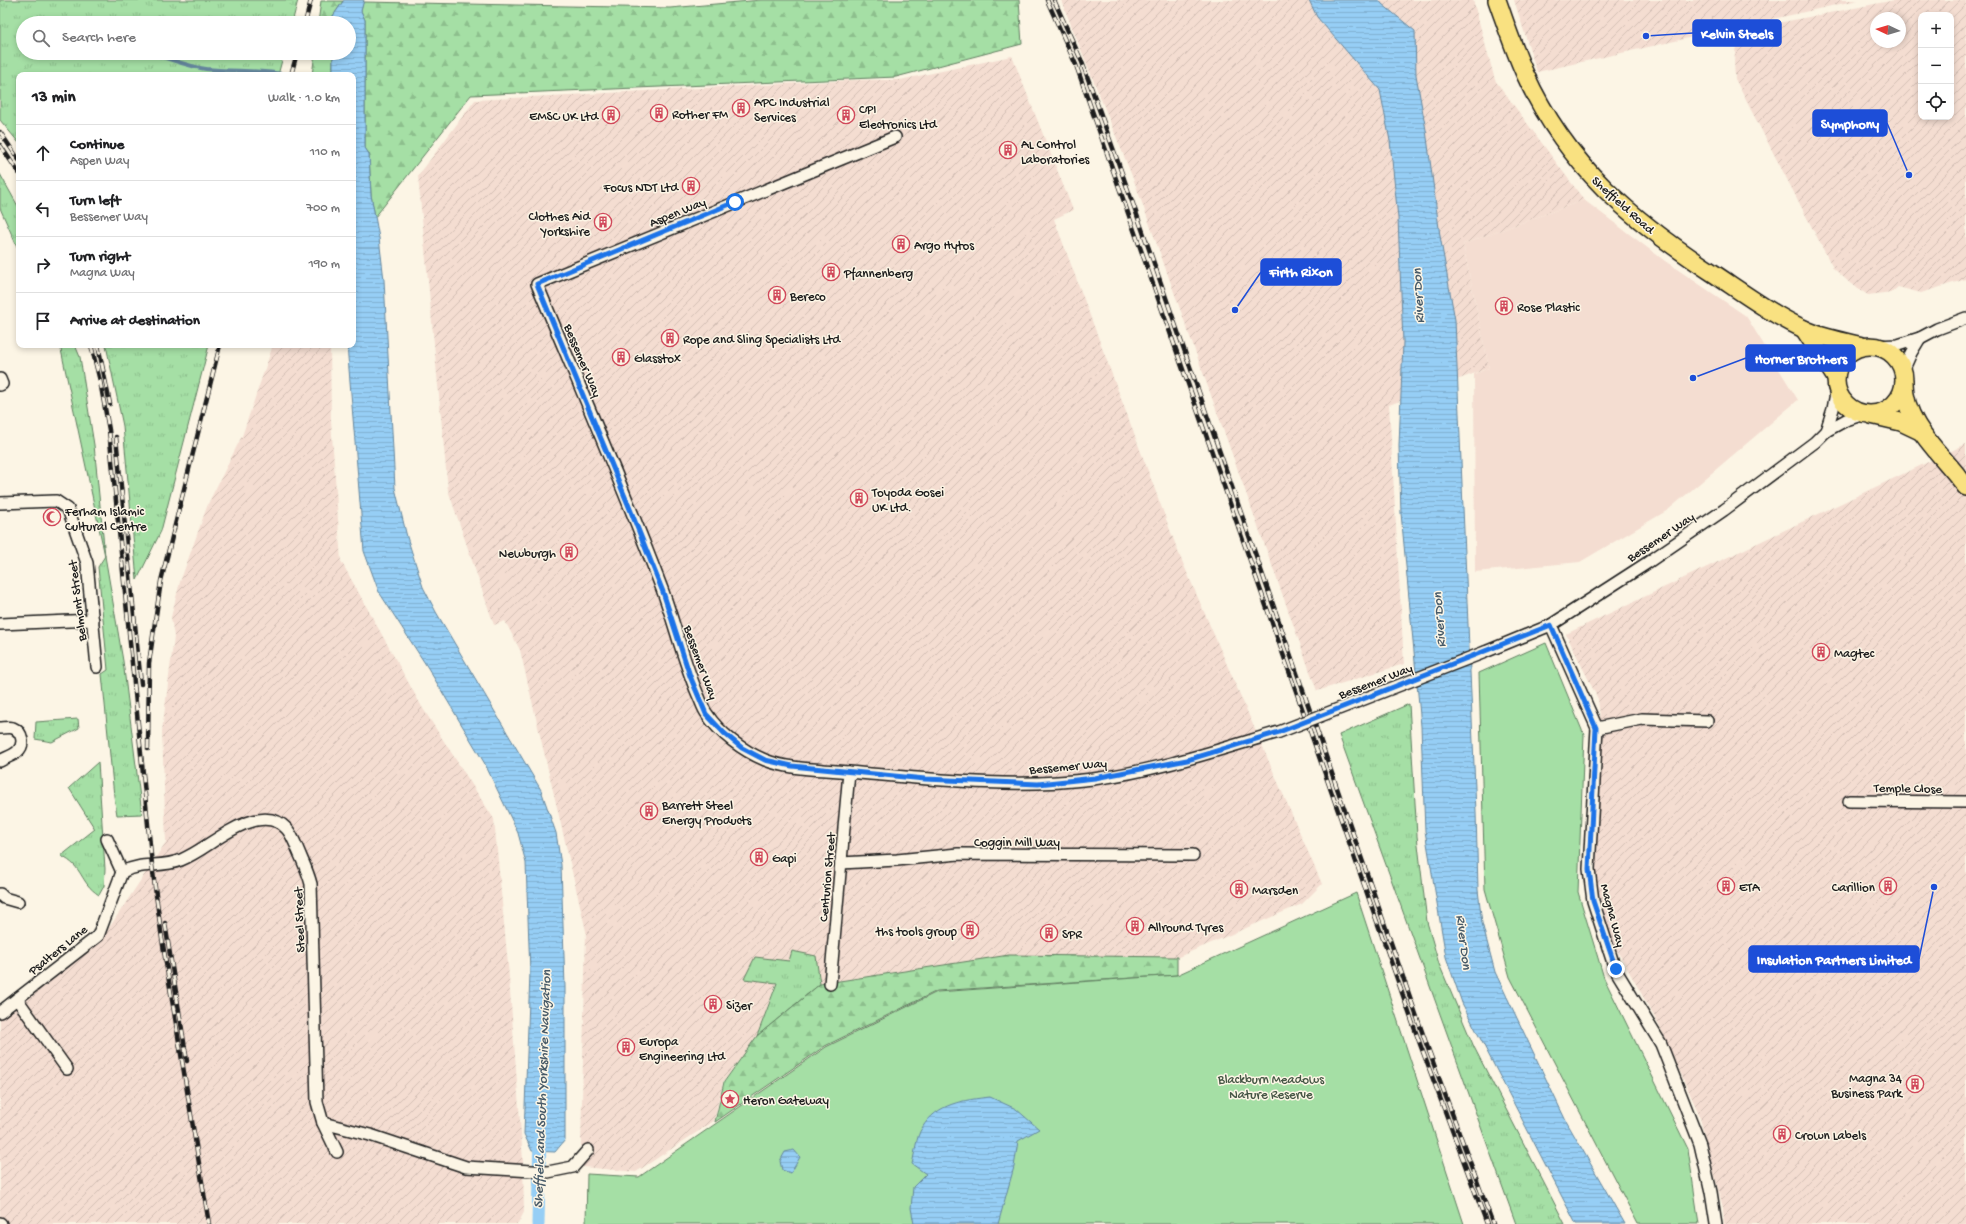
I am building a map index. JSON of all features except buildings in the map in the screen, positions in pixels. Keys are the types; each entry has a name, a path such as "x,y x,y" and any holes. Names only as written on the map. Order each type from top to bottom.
{"main road":[{"name":"Sheffield Road","path":"1497,0 1525,74 1541,105 1565,142 1590,176 1619,204 1674,248 1804,330 1868,346"},
{"name":"Sheffield Road","path":"1804,330 1837,383"},
{"path":"1920,430 1901,422 1854,410 1845,403 1837,383 1838,367 1843,359 1852,350 1868,346 1890,352 1897,358 1904,376 1904,394 1907,406 1920,430 1966,487"},
{"path":"1866,414 1885,411 1896,402 1903,389 1904,376"}],"street":[{"name":"Aspen Way","path":"537,284 895,137"},
{"name":"Bessemer Way","path":"537,284 663,592 690,676 706,714 724,733 742,748 765,760 792,766 849,772 925,779 1038,784 1088,779 1187,760 1279,732 1551,625 1647,563 1724,510 1815,442 1826,432 1846,420 1866,414"},
{"path":"1868,346 1898,345 1920,338 1937,329 1966,318"},
{"path":"1904,376 1911,353 1920,338"},
{"path":"1826,432 1833,409 1837,383"},
{"name":"Belmont Street","path":"0,503 56,500 68,509 87,563 97,668"},
{"path":"0,624 93,620"},
{"name":"Magna Way","path":"1551,625 1596,728 1589,869 1593,901 1616,969 1661,1044 1700,1144 1711,1192 1716,1224"},
{"path":"1596,728 1642,719 1707,720"},
{"path":"0,728 12,728 18,732 22,738 18,751 0,761"},
{"name":"Centurion Street","path":"830,984 849,772"},
{"name":"Temple Close","path":"1849,800 1966,802"},
{"name":"Steel Street","path":"122,872 132,866 168,864 181,860 229,831 265,818 273,820 287,828 308,871 311,884 316,1084 319,1112 337,1152"},
{"path":"107,839 122,872"},
{"name":"Coggin Mill Way","path":"841,863 897,860 958,854 1193,855"},
{"name":"Psalters Lane","path":"0,1012 98,936 122,872"},
{"path":"0,894 4,898 18,902"},
{"path":"17,999 67,1068"},
{"path":"323,1123 370,1135 466,1167 548,1172 573,1167 588,1150"}],"shaded area":[{"path":"1061,0 1473,0 1495,80 1584,200 1463,244 1489,368 1389,405 1404,664 1317,691 1136,186"},
{"path":"1514,0 1858,0 1537,72"},
{"path":"1895,0 1966,0 1966,279 1921,293 1898,287 1892,292 1868,295 1851,284 1833,268 1735,79 1734,61 1737,39 1741,32 1747,29"},
{"path":"1012,56 1073,210 1054,219 1179,554 1322,884 1302,904 1176,958 1007,958 822,983 776,983 757,1036 723,1082 714,1121 636,1172 583,1167 581,1144 586,931 520,650 505,621 494,625 448,490 418,176 475,100 856,80 900,80"},
{"path":"1584,200 1665,261 1746,316 1798,400 1668,510 1580,562 1475,572 1474,374 1489,368 1463,244"},
{"path":"272,348 330,348 331,421 341,561 422,707 494,819 508,965 523,1160 524,1212 518,1224 0,1224 0,1017 105,934 166,842 162,731 174,637 171,617 180,582 208,504 242,436"},
{"path":"1966,444 1966,1224 1724,1224 1723,1208 1699,1114 1659,1025 1609,936 1595,876 1602,734 1598,699 1566,634"}],"green space":[{"path":"0,0 298,0 294,16 16,16 16,60 282,60 279,72 16,72 16,139 0,120"},
{"path":"761,0 1019,0 1022,44 896,77 471,95 375,217 371,195 369,154 365,148 365,20 361,11 363,2 670,8"},
{"path":"321,1 343,1 333,16 319,16"},
{"path":"314,60 333,60 333,72 312,72"},
{"path":"0,174 16,203 16,244 0,208"},
{"path":"61,348 76,348 80,357 94,445 105,556"},
{"path":"107,348 208,348 161,531 137,580 123,426"},
{"path":"105,556 123,661 142,814 117,815 114,796 102,674 108,670 98,567"},
{"path":"1546,643 1584,735 1578,892 1604,978 1688,1149 1699,1224 1638,1224 1510,977 1485,889 1479,673"},
{"path":"1409,704 1417,836 1427,922 1439,964 1474,1047 1565,1224 1516,1224 1339,735"},
{"path":"78,719 79,728 52,742 35,739 36,722"},
{"path":"98,762 105,869 104,886 99,895 88,885 74,865 61,856 95,829 69,788"},
{"name":"Blackburn Meadows Nature Reserve","path":"1356,893 1464,1224 586,1224 587,1174 639,1177 826,1047 937,992 1177,975"},
{"path":"792,951 816,956 820,984 757,1036 777,983 744,979 755,957 789,961"},
{"path":"1009,955 1177,957 1177,975 937,991 825,1046 715,1122 724,1082 757,1036 820,984"}],"water":[{"path":"344,0 364,0 361,11 365,20 365,148 369,154 371,195 379,238 384,280 395,488 407,537 423,587 436,612 541,790 556,833 561,865 565,987 565,1140 555,1152 532,1151 524,1134 530,973 526,863 518,833 485,764 428,668 379,592 364,551 347,348 356,348 356,72 333,72 333,60 356,60 356,16 333,16"},
{"name":"River Don","path":"1309,0 1379,0 1415,31 1416,75 1426,130 1440,236 1455,320 1478,890 1482,923 1495,972 1566,1121 1625,1224 1576,1224 1462,1003 1446,957 1425,831 1421,726 1401,513 1399,446 1403,342 1398,218 1390,141 1380,90 1317,17"},
{"path":"990,1097 1016,1109 1039,1129 1018,1141 1014,1167 998,1224 914,1224 911,1208 913,1187 926,1174 912,1164 917,1140 922,1128 935,1113 943,1108 952,1104"},
{"path":"794,1150 800,1157 791,1173 782,1170 780,1161 785,1152"}],"waterway":[{"path":"171,60 206,69 267,72"},
{"name":"Sheffield and South Yorkshire Navigation","path":"538,1224 540,1134"}],"railway":[{"path":"307,16 311,0"},
{"path":"1047,0 1076,65 1420,1044 1487,1224"},
{"path":"1054,0 1082,62 1142,229 1426,1043 1493,1224"},
{"path":"292,72 295,60"},
{"path":"0,132 16,156"},
{"path":"0,145 16,169"},
{"path":"92,348 100,381 109,430 152,865 162,939 209,1224"},
{"path":"99,348 110,404"},
{"path":"148,749 149,663 161,581 219,348"},
{"path":"116,437 141,684"},
{"path":"165,923 187,1061"}],"place":[{"name":"Kelvin Steels","path":"1646,36"},
{"name":"APC Industrial Services","path":"741,108"},
{"name":"Rother FM","path":"659,113"},
{"name":"EMSC UK Ltd","path":"611,115"},
{"name":"CPI Electronics Ltd","path":"846,115"},
{"name":"AL Control Laboratories","path":"1008,150"},
{"name":"Symphony","path":"1909,175"},
{"name":"Focus NDT Ltd","path":"691,186"},
{"name":"Clothes Aid Yorkshire","path":"603,222"},
{"name":"Argo Hytos","path":"901,244"},
{"name":"Pfannenberg","path":"831,272"},
{"name":"Bereco","path":"777,295"},
{"name":"Rose Plastic","path":"1504,306"},
{"name":"Firth Rixon","path":"1235,310"},
{"name":"Rope and Sling Specialists Ltd","path":"670,338"},
{"name":"Glasstox","path":"621,357"},
{"name":"Horner Brothers","path":"1693,378"},
{"name":"Toyoda Gosei UK Ltd.","path":"859,498"},
{"name":"Ferham Islamic Cultural Centre","path":"52,517"},
{"name":"Newburgh","path":"569,552"},
{"name":"Magtec","path":"1821,652"},
{"name":"Barrett Steel Energy Products","path":"649,811"},
{"name":"Gapi","path":"759,857"},
{"name":"ETA","path":"1726,886"},
{"name":"Carillion","path":"1888,886"},
{"name":"Insulation Partners Limited","path":"1934,887"},
{"name":"Marsden","path":"1239,889"},
{"name":"Allround Tyres","path":"1135,926"},
{"name":"ths tools group","path":"970,930"},
{"name":"SPR","path":"1049,933"},
{"name":"Sizer","path":"713,1004"},
{"name":"Europa Engineering Ltd","path":"626,1047"},
{"name":"Magna 34 Business Park","path":"1915,1084"},
{"name":"Heron Gateway","path":"730,1099"},
{"name":"Crown Labels","path":"1782,1134"}],"route":[{"path":"735,202 537,284 663,592 690,676 706,714 724,733 742,748 765,760 792,766 925,779 981,782 1038,784 1095,778 1187,760 1279,732 1551,625 1596,728 1589,869 1593,901 1616,969"}]}
